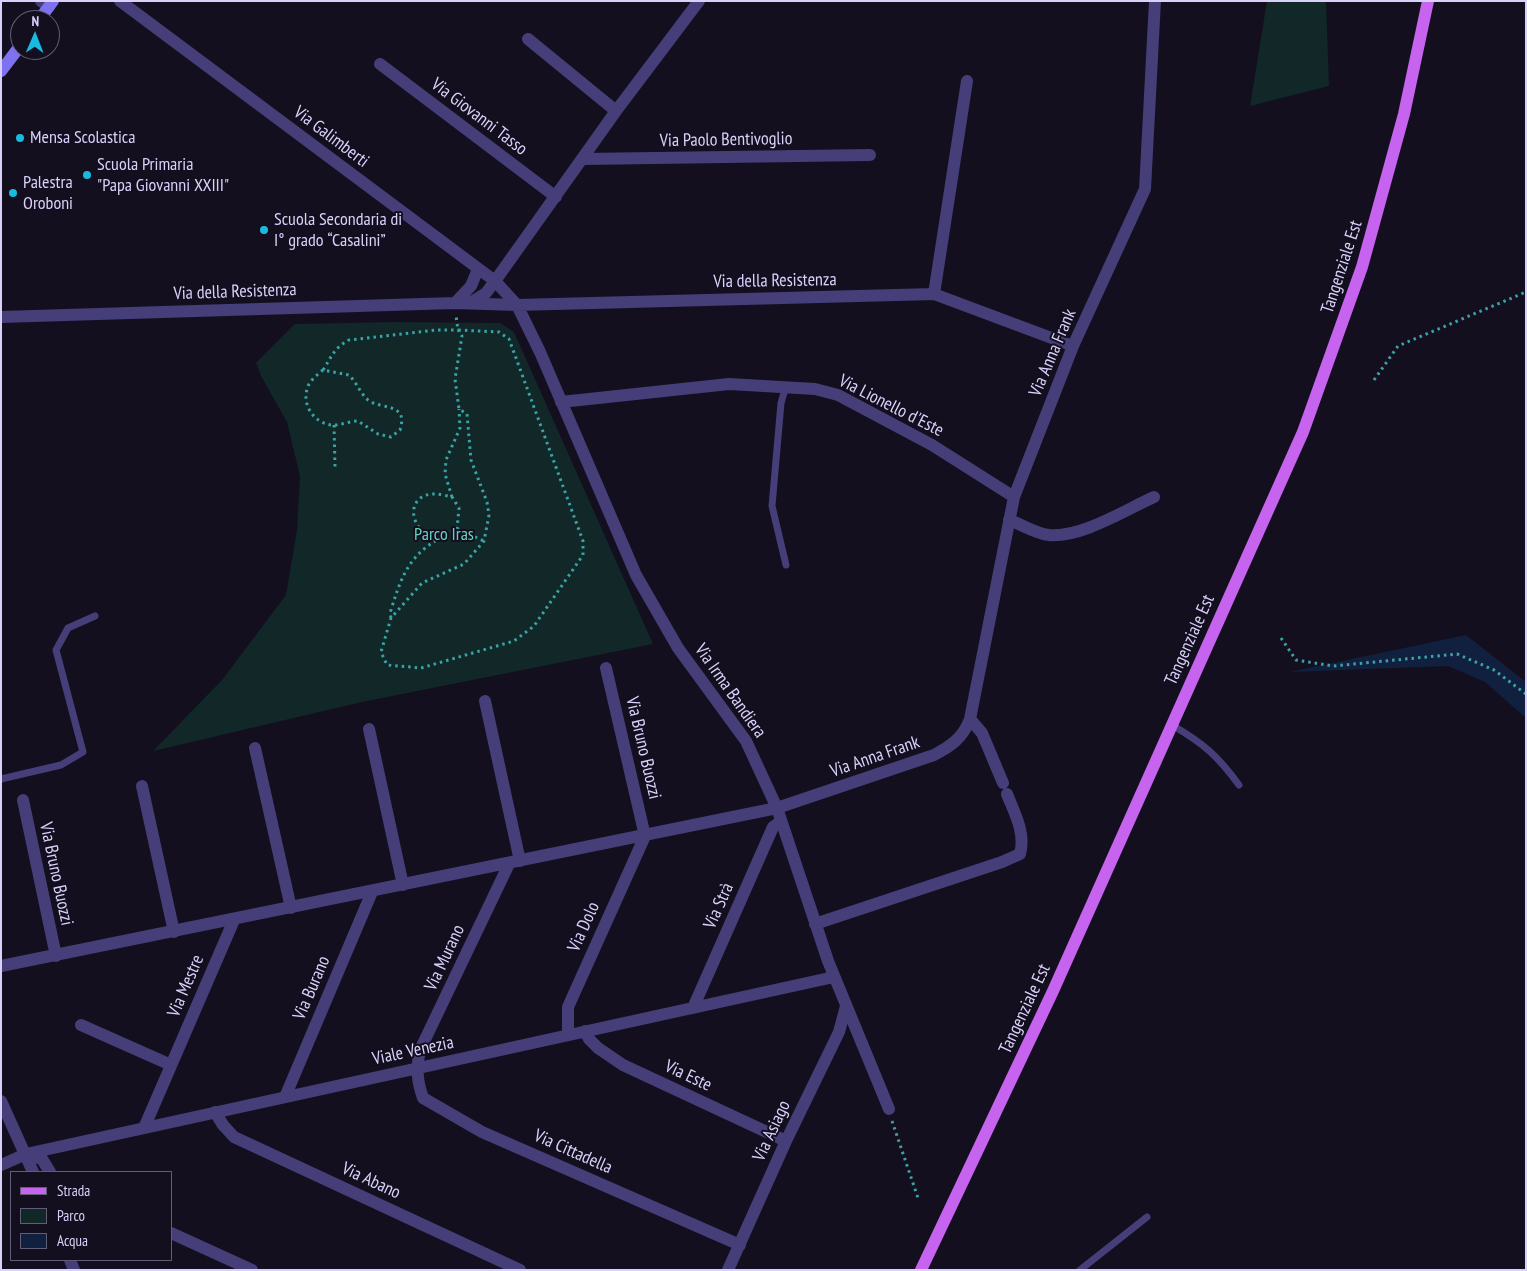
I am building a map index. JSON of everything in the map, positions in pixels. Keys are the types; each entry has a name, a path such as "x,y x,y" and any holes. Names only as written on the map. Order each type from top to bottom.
{"main road":[{"name":"Tangenziale Est","path":"921,1270 1053,991 1303,432 1362,267 1404,114 1428,1"}],"street":[{"name":"Via Galimberti","path":"120,1 495,280 517,305"},
{"path":"470,303 486,293 616,110 699,1"},
{"name":"Via Anna Frank","path":"779,815 934,755 959,739 970,719 1014,497 1073,346 1145,189 1152,2"},
{"path":"528,39 616,110"},
{"path":"1,71 10,59"},
{"name":"Via Giovanni Tasso","path":"380,64 556,197"},
{"path":"934,294 967,81"},
{"name":"Via Paolo Bentivoglio","path":"583,159 870,155"},
{"path":"454,303 472,286 478,269"},
{"name":"Via della Resistenza","path":"1,317 454,303 517,305 934,294 1073,346"},
{"name":"Via Irma Bandiera","path":"517,305 540,352 636,575 678,648 746,741 779,815 834,977 888,1109"},
{"name":"Via Lionello d'Este","path":"561,402 728,384 786,386 838,394 932,445 1014,497"},
{"path":"1009,520 1048,535 1067,534 1085,529 1154,496"},
{"name":"Via Bruno Buozzi","path":"606,668 645,836"},
{"path":"484,701 514,862"},
{"path":"815,924 1002,862 1020,854 1022,846 1019,824 982,733 970,719"},
{"path":"369,729 404,885"},
{"path":"255,748 291,908"},
{"path":"142,786 174,932"},
{"name":"Via Bruno Buozzi","path":"23,800 56,956"},
{"path":"1,966 645,836 779,815"},
{"name":"Via Strà","path":"693,1008 779,815"},
{"name":"Via Dolo","path":"568,1035 568,1007 645,836"},
{"name":"Via Murano","path":"416,1068 420,1050 514,862"},
{"name":"Via Burano","path":"285,1097 372,892"},
{"name":"Via Mestre","path":"144,1128 234,920"},
{"name":"Viale Venezia","path":"1,1164 26,1154 834,977"},
{"name":"Via Asiago","path":"728,1270 786,1141 839,1032 846,1006"},
{"path":"81,1025 171,1065"},
{"name":"Via Este","path":"585,1031 589,1039 598,1048 623,1065 786,1141"},
{"name":"Via Cittadella","path":"416,1068 418,1086 423,1098 482,1132 740,1245"},
{"path":"1,1101 33,1171"},
{"name":"Via Abano","path":"215,1112 234,1137 520,1270"},
{"path":"26,1154 42,1159 49,1171"},
{"path":"172,1233 252,1270"}],"lane":[{"path":"786,386 781,403 772,506 786,565"},
{"path":"1,779 61,765 83,752 56,650 68,628 95,616"},
{"path":"1172,725 1200,741 1220,758 1239,785"},
{"path":"1080,1270 1146,1217"}],"path":[{"path":"1374,380 1398,346 1526,292"},
{"path":"323,370 349,375 360,391 374,404 393,408 399,412 401,418 400,430 391,436 378,434 358,421 334,425 315,418 307,404 308,385 323,370 337,346 349,340 437,330 458,330 499,332 509,339 584,541 583,555 534,626 514,641 421,668 399,668 387,665 381,652 391,618 390,613 407,565 437,540 457,529 459,508 452,497 445,474 446,460 460,428 455,379 462,336 458,330 454,303"},
{"path":"391,618 422,583 464,564 484,542 489,516 487,502 471,460 467,414 459,408"},
{"path":"334,425 335,467"},
{"path":"437,540 426,536 418,529 414,520 414,510 418,502 425,497 435,494 452,497"},
{"path":"457,529 484,542"},
{"path":"1281,638 1296,660 1333,666 1457,654 1494,670 1526,694"},
{"path":"888,1109 919,1201"}],"green space":[{"path":"1267,1 1326,1 1329,86 1250,106"},
{"name":"Parco Iras","path":"394,322 500,323 514,332 653,644 362,702 153,751 222,680 286,595 297,530 300,476 287,422 261,376 256,363 295,324"}],"water":[{"path":"1466,635 1526,682 1526,718 1485,682 1448,666 1290,672"}],"place":[{"name":"Mensa Scolastica","path":"20,138"},
{"name":"Scuola Primaria \"Papa Giovanni XXIII\"","path":"87,175"},
{"name":"Palestra Oroboni","path":"13,193"},
{"name":"Scuola Secondaria di I° grado “Casalini”","path":"264,230"}]}
